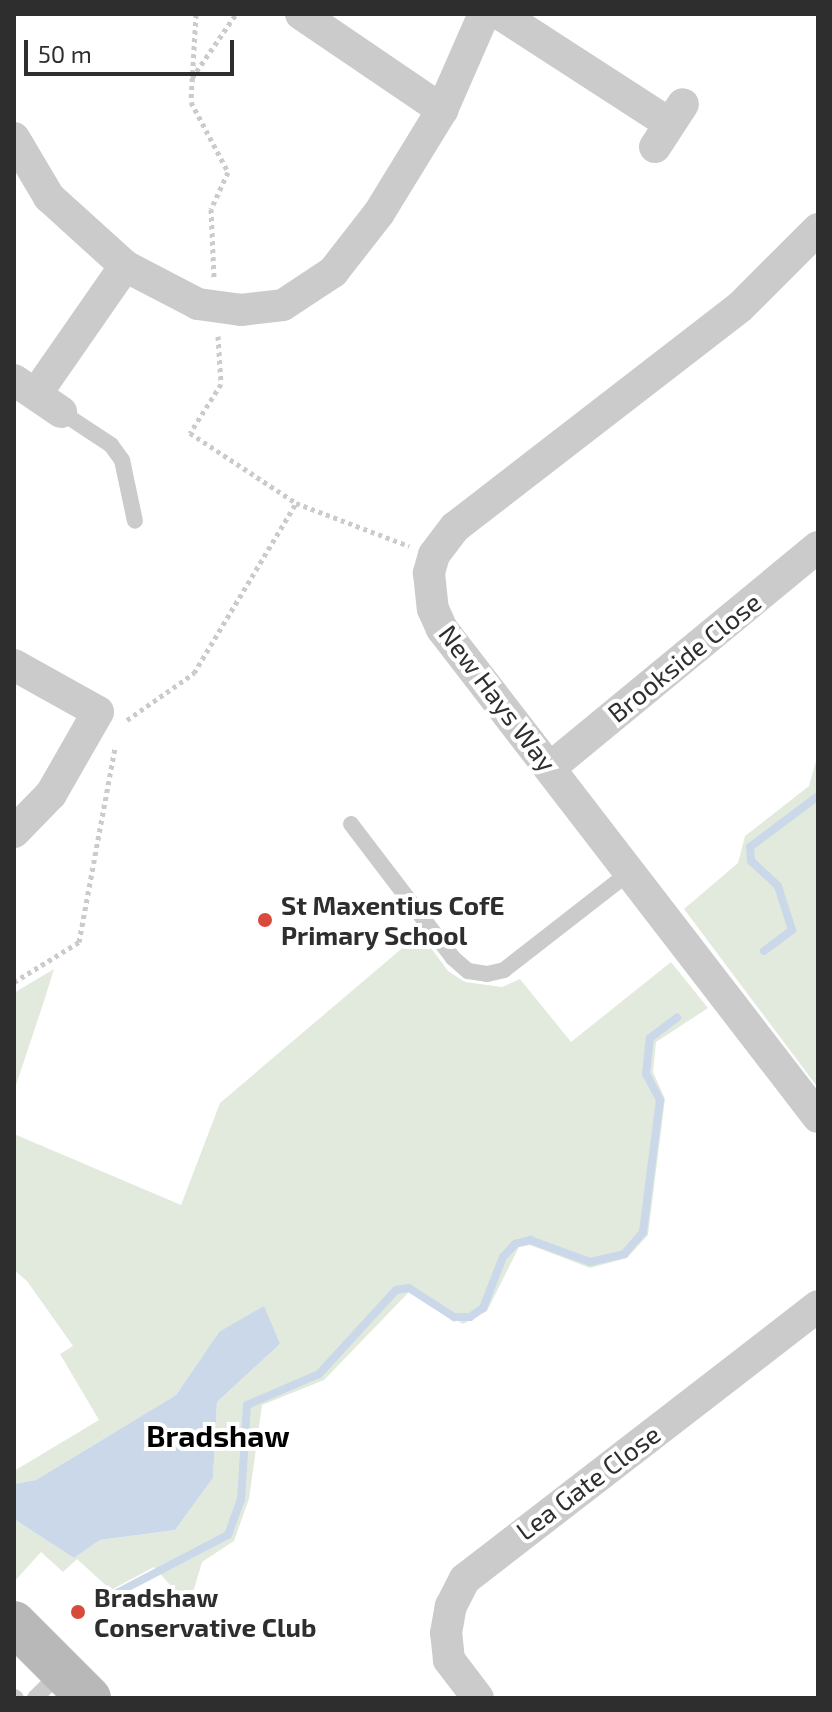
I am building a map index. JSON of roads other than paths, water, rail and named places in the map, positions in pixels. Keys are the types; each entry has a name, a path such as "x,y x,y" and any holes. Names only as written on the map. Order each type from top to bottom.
{"main road":[{"path":"14,1623 62,1689"}],"street":[{"path":"301,14 442,110"},
{"path":"14,138 49,197 125,266 175,295 216,307 264,310 317,287 379,213 442,110 484,14"},
{"path":"500,14 669,125"},
{"name":"New Hays Way","path":"818,229 740,307 455,527 434,555 430,590 442,629 818,1117"},
{"path":"37,395 125,266"},
{"name":"Brookside Close","path":"551,767 818,547"},
{"path":"14,665 98,712 51,794 14,832"},
{"name":"Lea Gate Close","path":"478,1698 449,1660 446,1633 451,1606 465,1579 818,1306"}],"lane":[{"path":"37,395 111,445 122,460 135,521"},
{"path":"351,824 453,958 468,971 487,974 504,970 631,871"}],"water":[{"path":"264,1306 280,1344 217,1402 213,1478 175,1530 100,1540 74,1558 14,1519 14,1484 36,1480 176,1395 219,1332"}],"waterway":[{"path":"764,951 792,930 778,886 751,861 750,847 818,796"},
{"path":"113,1595 228,1535 241,1500 247,1405 319,1374 396,1290 409,1288 454,1317 470,1317 483,1308 503,1257 515,1244 530,1240 590,1262 624,1254 643,1232 660,1100 646,1074 650,1038 677,1018"}],"place":[{"name":"St Maxentius CofE Primary School","path":"265,920"},
{"name":"Bradshaw Conservative Club","path":"78,1612"}],"district":[{"name":"Bradshaw","path":"218,1435"}]}
